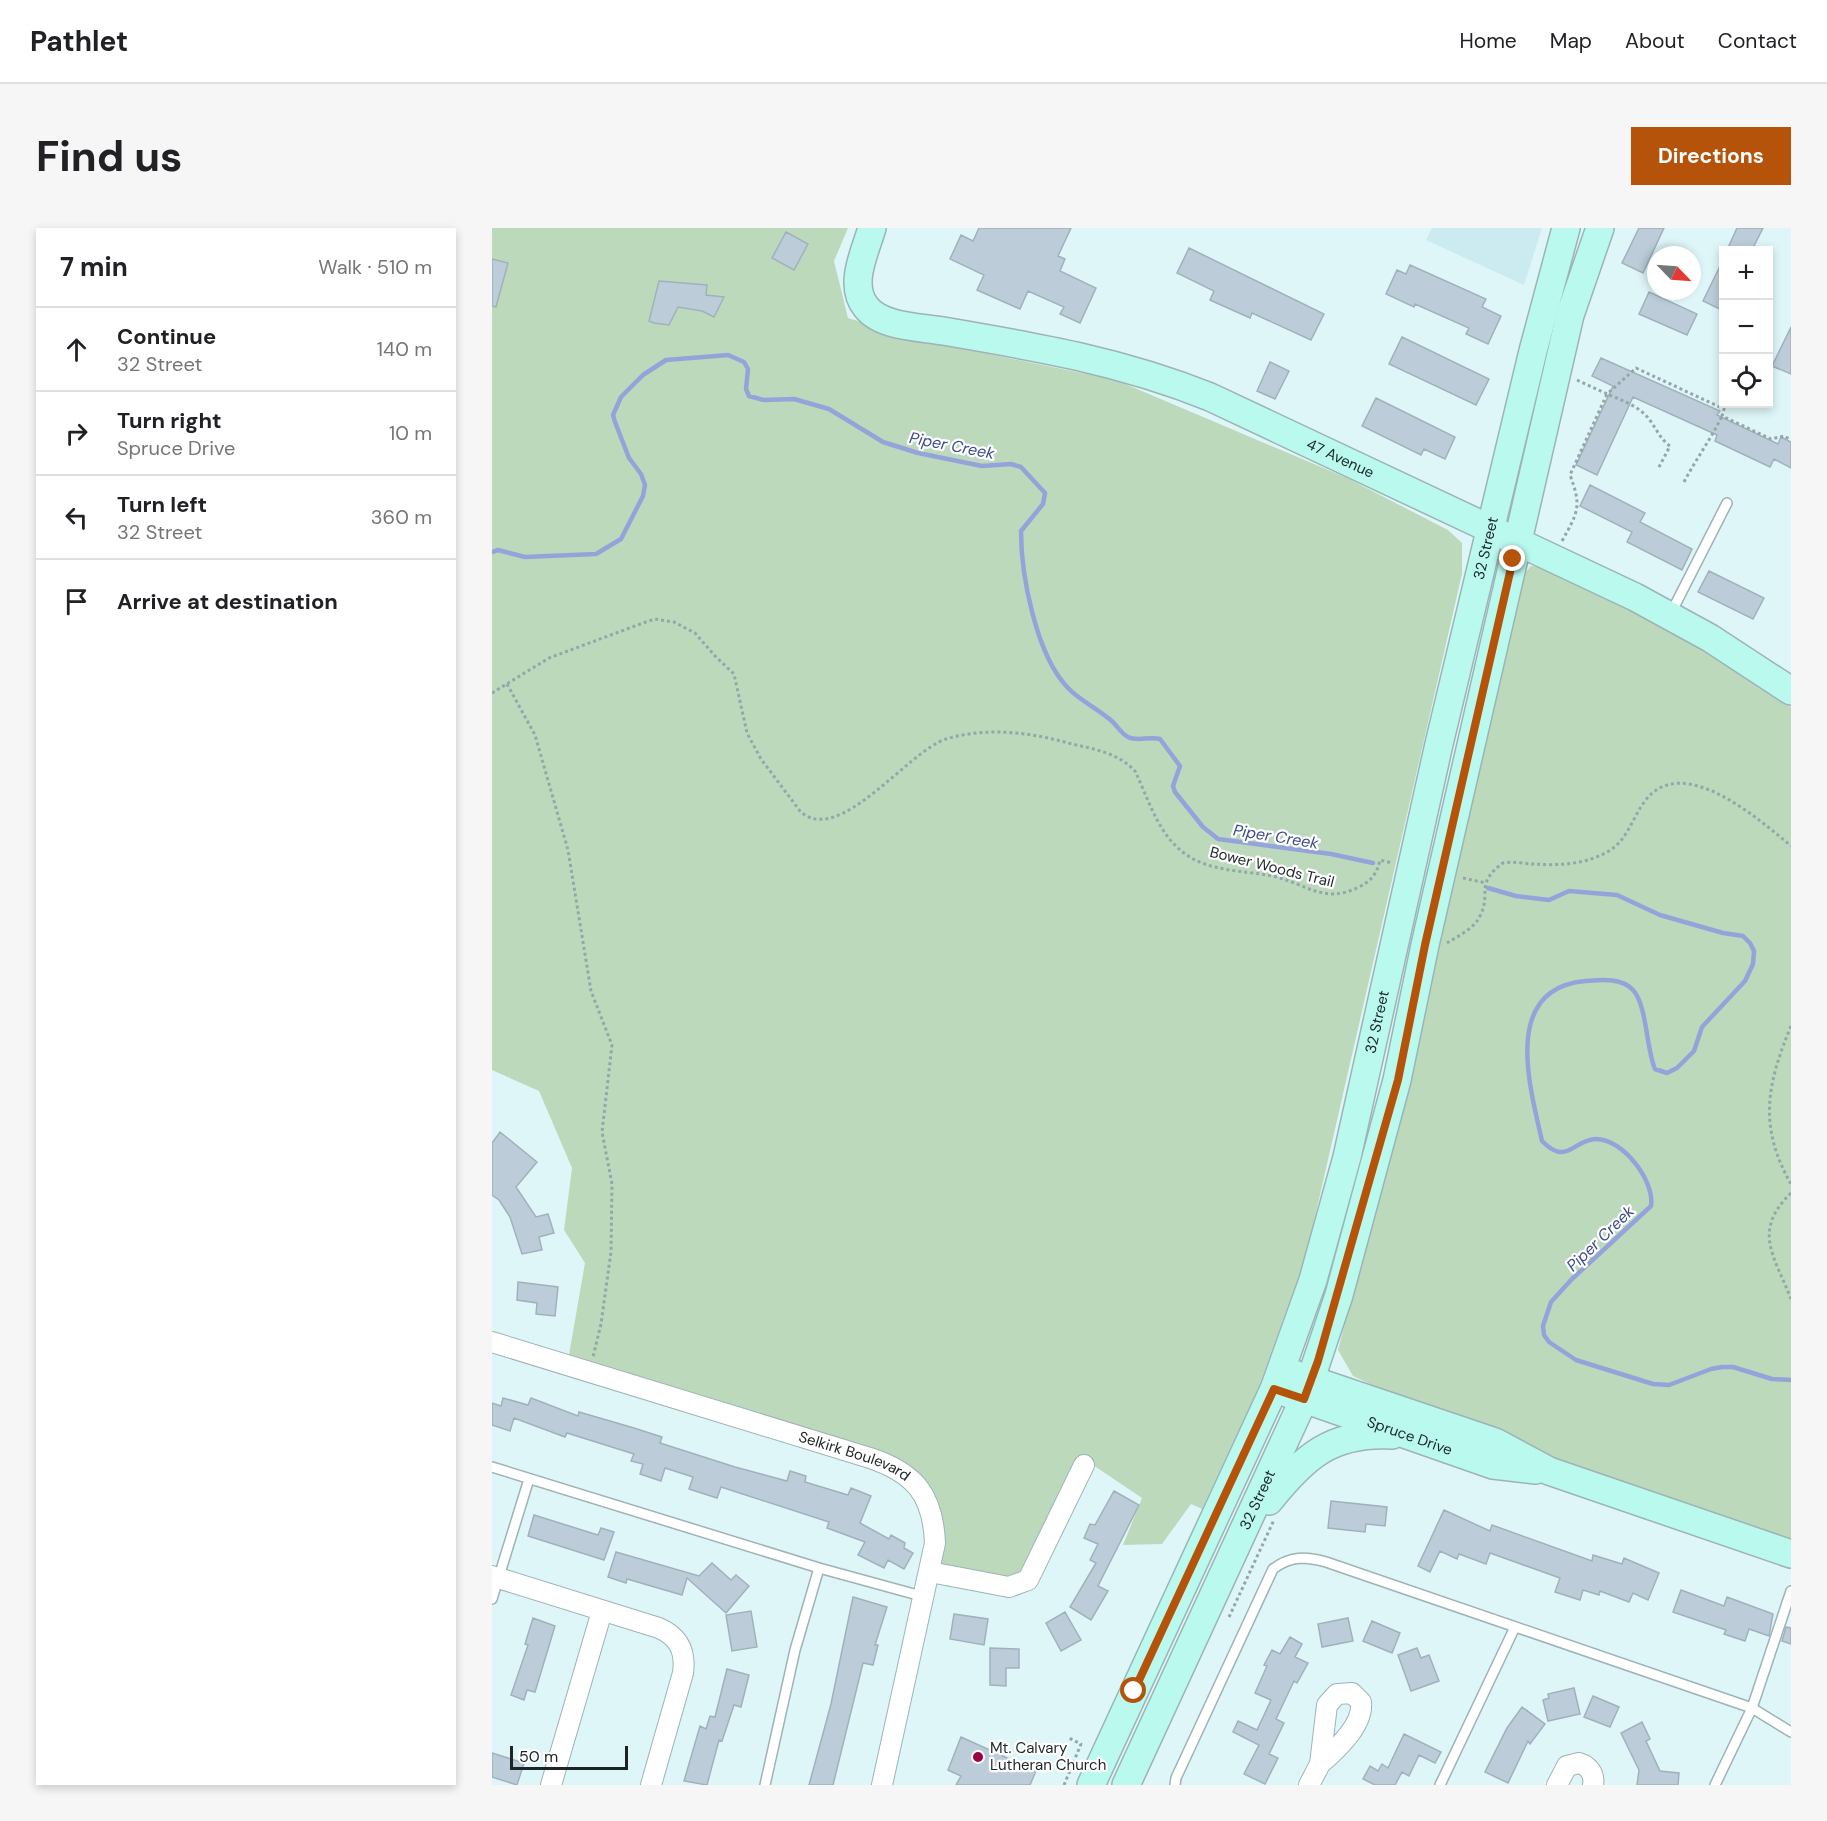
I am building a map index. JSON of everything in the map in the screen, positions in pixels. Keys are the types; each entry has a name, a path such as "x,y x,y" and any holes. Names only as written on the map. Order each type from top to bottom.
{"main road":[{"name":"47 Avenue","path":"872,228 858,279 863,303 872,314 886,320 1076,354 1167,380 1287,432 1670,615 1791,691"},
{"name":"32 Street","path":"1090,1785 1278,1379 1331,1222 1533,351 1566,228"},
{"name":"32 Street","path":"1126,1785 1243,1534 1307,1389 1339,1295 1398,1080 1425,945 1570,315 1600,228"},
{"name":"Spruce Drive","path":"1278,1379 1495,1442 1549,1472 1791,1554"},
{"name":"Spruce Drive","path":"1307,1389 1411,1436 1493,1465 1549,1472"},
{"path":"1243,1534 1290,1475 1325,1447 1360,1436 1411,1436"}],"street":[{"name":"Selkirk Boulevard","path":"492,1342 795,1434 896,1468 915,1484 931,1509 935,1543 882,1785"},
{"path":"930,1572 1009,1587 1028,1580 1084,1465"},
{"path":"495,1577 669,1633 676,1639 684,1656 683,1673 651,1785"},
{"path":"551,1785 602,1611"},
{"path":"1557,1785 1567,1766 1579,1763 1590,1769 1593,1774 1593,1785"},
{"path":"1310,1785 1320,1764"}],"lane":[{"path":"1670,615 1727,503"},
{"path":"492,1467 819,1568 925,1597"},
{"path":"492,1599 495,1577 529,1479"},
{"path":"1175,1785 1176,1778 1273,1569 1291,1559 1315,1559 1752,1708 1791,1732"},
{"path":"765,1785 795,1650 819,1568"},
{"path":"1715,1785 1752,1708 1791,1591"},
{"path":"1440,1785 1515,1627"}],"path":[{"path":"1560,546 1579,510 1578,497 1570,475 1607,394 1636,368 1724,409 1710,443 1695,461 1684,482"},
{"path":"1570,377 1633,405 1647,417 1663,441 1670,446 1658,469"},
{"path":"1722,416 1771,439 1784,436 1791,440"},
{"name":"Bower Woods Trail","path":"492,693 549,658 643,623 664,619 695,633 714,656 731,669 736,679 742,718 754,745 800,811 811,819 827,820 846,813 924,750 936,744 958,737 1022,732 1104,752 1128,764 1135,771 1150,805 1175,845 1184,853 1205,864 1233,871 1272,876 1328,896 1348,892 1369,881 1375,875 1380,860"},
{"path":"507,684 535,735 568,850 591,991 612,1045 602,1132 612,1184 610,1252 600,1324 588,1372"},
{"path":"1443,945 1477,921 1490,873 1503,863 1555,865 1596,858 1610,851 1623,838 1649,796 1667,786 1697,785 1725,797 1746,810 1791,846"},
{"path":"1463,878 1486,883"},
{"path":"1791,1026 1773,1072 1768,1106 1773,1142 1791,1184"},
{"path":"1791,1193 1773,1214 1768,1238 1791,1299"},
{"path":"1228,1619 1278,1512"},
{"path":"1064,1785 1081,1744 1069,1738"}],"shaded area":[{"path":"1432,228 1542,228 1524,285 1426,240"}],"green space":[{"path":"492,228 848,228 834,261 848,318 916,339 1116,380 1347,478 1448,530 1462,543 1462,574 1306,1256 1258,1389 1202,1509 1191,1504 1162,1544 1123,1545 1142,1498 1087,1461 1028,1580 930,1572 935,1543 907,1475 567,1366 585,1263 564,1230 572,1168 539,1091 492,1070"},
{"path":"1531,566 1548,567 1705,648 1791,707 1791,1554 1495,1442 1353,1376 1338,1350 1407,1086 1521,578"}],"building":[{"path":"979,228 1071,228 1058,256 1065,259 1060,271 1096,288 1080,323 1060,314 1064,307 1028,291 1020,309 977,290 984,275 950,259 961,235 973,241"},
{"path":"1639,228 1664,228 1656,246 1647,246 1647,264 1643,273 1622,263"},
{"path":"1737,228 1763,228 1754,246 1729,246"},
{"path":"786,232 808,244 794,270 772,258"},
{"path":"1189,248 1324,314 1311,340 1252,313 1250,318 1210,300 1214,291 1177,273"},
{"path":"492,259 508,263 496,307 492,306"},
{"path":"1410,265 1486,299 1482,307 1501,316 1488,344 1466,334 1469,328 1386,294 1397,270 1406,274"},
{"path":"1719,268 1719,309 1703,301"},
{"path":"659,281 707,285 706,295 724,297 714,317 702,311 678,307 669,325 654,323 649,321"},
{"path":"1647,296 1647,300 1666,300 1697,314 1687,335 1639,314"},
{"path":"1791,327 1791,374 1773,366"},
{"path":"1402,337 1489,379 1476,405 1389,364"},
{"path":"1601,358 1720,411 1717,415 1778,444 1781,437 1791,442 1791,468 1774,459 1770,467 1715,441 1717,435 1633,397 1597,475 1576,465 1613,386 1592,376"},
{"path":"1270,362 1289,371 1275,399 1257,391"},
{"path":"1376,398 1455,437 1445,459 1424,449 1421,455 1362,426"},
{"path":"1590,485 1645,513 1640,522 1692,549 1682,570 1627,542 1632,532 1580,506"},
{"path":"1709,571 1764,598 1753,619 1698,592"},
{"path":"500,1132 537,1162 516,1187 536,1217 548,1214 554,1233 539,1237 542,1250 522,1254 510,1217 499,1200 492,1195 492,1143"},
{"path":"518,1282 558,1287 555,1316 536,1314 537,1303 517,1300"},
{"path":"503,1398 528,1405 531,1398 578,1416 579,1412 634,1428 662,1437 660,1443 787,1481 790,1471 806,1476 805,1482 848,1495 851,1488 871,1496 860,1523 889,1539 891,1535 905,1543 904,1548 913,1553 904,1569 888,1560 884,1568 858,1555 865,1542 827,1528 829,1522 721,1487 717,1498 689,1489 693,1477 665,1468 661,1481 640,1474 643,1464 631,1461 634,1454 567,1433 565,1437 514,1418 510,1431 492,1425 492,1403 501,1406"},
{"path":"1114,1491 1139,1505 1098,1586 1108,1591 1091,1620 1070,1607 1096,1563 1090,1560 1098,1544 1084,1538 1090,1524 1095,1525"},
{"path":"1331,1501 1387,1507 1385,1526 1366,1524 1365,1532 1328,1528"},
{"path":"1444,1510 1490,1531 1492,1525 1592,1561 1593,1555 1622,1564 1624,1558 1659,1573 1648,1600 1633,1593 1629,1602 1600,1591 1599,1595 1583,1590 1580,1600 1555,1592 1560,1578 1490,1553 1486,1564 1459,1554 1457,1559 1440,1551 1430,1572 1418,1566"},
{"path":"534,1515 598,1535 601,1528 614,1532 604,1560 528,1536"},
{"path":"616,1552 699,1576 712,1563 731,1580 736,1575 749,1586 726,1613 687,1578 682,1595 627,1579 626,1583 608,1577"},
{"path":"1681,1590 1724,1606 1727,1597 1773,1614 1769,1636 1749,1629 1745,1641 1724,1634 1726,1630 1673,1612"},
{"path":"853,1597 887,1607 875,1645 878,1645 873,1665 863,1663 833,1785 809,1785 831,1704"},
{"path":"751,1611 757,1647 732,1651 726,1615"},
{"path":"1065,1612 1081,1640 1061,1651 1046,1623"},
{"path":"954,1614 988,1619 984,1645 950,1639"},
{"path":"533,1618 555,1626 535,1692 527,1690 524,1700 511,1695 528,1645 525,1644"},
{"path":"1348,1618 1353,1641 1322,1647 1318,1624"},
{"path":"1372,1621 1400,1633 1392,1653 1363,1641"},
{"path":"1786,1627 1791,1628 1791,1644 1782,1641"},
{"path":"1290,1637 1302,1644 1295,1657 1308,1663 1297,1683 1294,1681 1276,1719 1284,1723 1269,1754 1278,1758 1265,1784 1244,1774 1259,1745 1233,1732 1238,1721 1257,1730 1271,1700 1255,1693 1267,1666 1264,1665 1272,1650 1280,1654"},
{"path":"990,1648 1019,1649 1019,1668 1006,1668 1006,1686 990,1685"},
{"path":"1417,1648 1421,1658 1429,1655 1439,1681 1411,1691 1398,1655"},
{"path":"727,1669 749,1675 741,1707 734,1705 722,1741 719,1740 707,1785 684,1781 700,1726 706,1729 710,1716 715,1717"},
{"path":"1574,1688 1580,1714 1548,1721 1543,1700 1549,1698 1548,1694"},
{"path":"1593,1696 1619,1707 1610,1727 1584,1717"},
{"path":"1522,1707 1545,1724 1530,1744 1528,1741 1508,1783 1485,1772 1507,1728"},
{"path":"1642,1722 1650,1739 1646,1741 1660,1771 1679,1773 1678,1785 1637,1785 1639,1770 1621,1733"},
{"path":"1404,1734 1441,1752 1435,1763 1419,1755 1409,1776 1402,1772 1395,1785 1375,1785 1363,1779 1370,1766 1378,1771 1382,1764 1388,1768"},
{"name":"Mt. Calvary Lutheran Church","path":"961,1737 1036,1771 1030,1785 956,1785 961,1776 948,1770"},
{"path":"492,1753 524,1763 517,1785 492,1777"}],"waterway":[{"name":"Piper Creek","path":"492,552 498,550 525,557 596,554 621,539 643,496 645,485 641,474 629,458 613,415 621,397 643,375 666,360 728,355 744,362 748,369 746,389 749,396 764,400 794,399 829,409 883,442 918,453 982,466 1011,464 1021,467 1045,493 1043,504 1021,531 1027,591 1032,614 1047,656 1068,688 1111,720 1128,737 1160,739 1180,766 1173,786 1175,792 1203,827 1218,839 1331,854 1373,863"},
{"name":"Piper Creek","path":"1488,888 1516,896 1549,900 1569,891 1617,895 1660,915 1723,933 1743,936 1750,943 1754,951 1753,964 1745,981 1702,1027 1694,1051 1677,1068 1667,1073 1655,1069 1638,997 1623,983 1610,980 1585,981 1559,988 1541,1002 1531,1021 1528,1069 1542,1141 1558,1152 1570,1150 1588,1140 1596,1139 1617,1146 1635,1163 1648,1185 1651,1196 1651,1206 1572,1279 1551,1302 1543,1326 1544,1335 1549,1342 1576,1360 1653,1384 1669,1385 1722,1367 1733,1367 1772,1379 1791,1380"}],"place":[{"name":"Mt. Calvary Lutheran Church","path":"978,1757"}],"route":[{"path":"1134,1691 1274,1389 1304,1399 1318,1361 1339,1295 1398,1080 1425,945 1513,559"}]}
